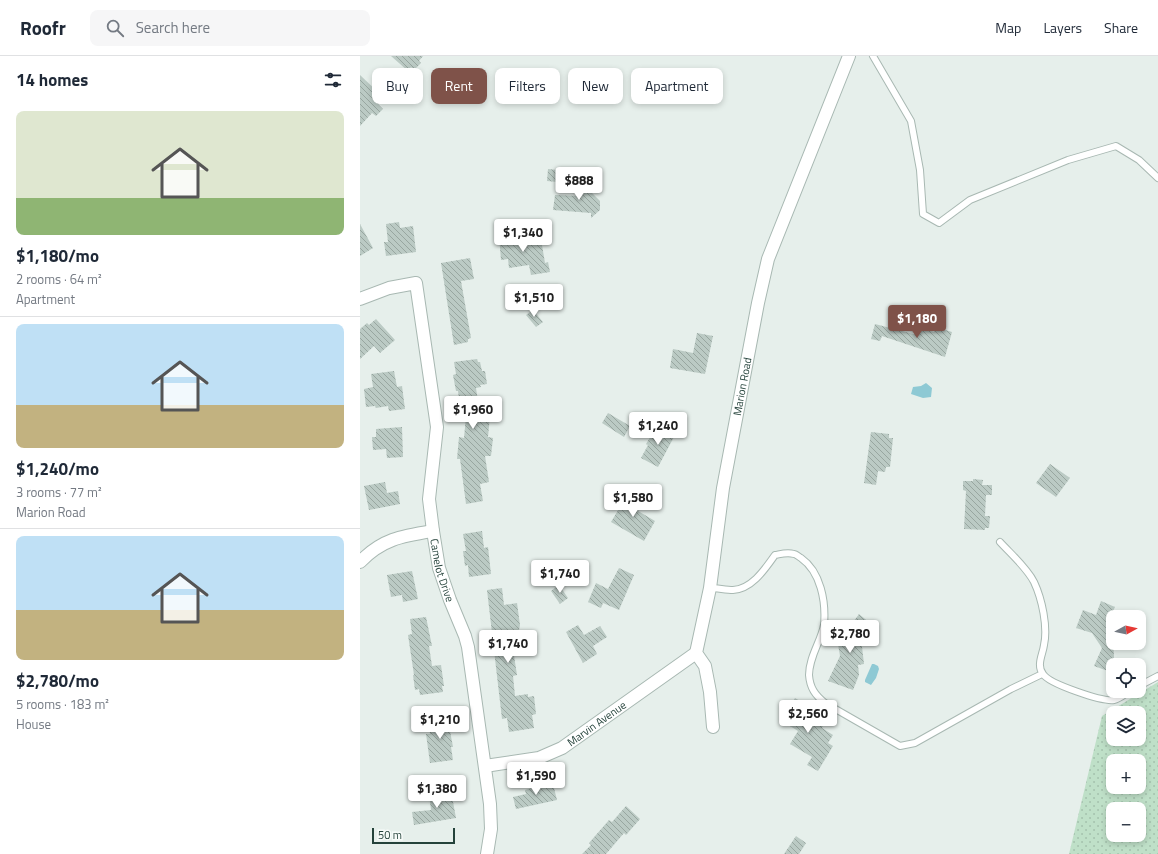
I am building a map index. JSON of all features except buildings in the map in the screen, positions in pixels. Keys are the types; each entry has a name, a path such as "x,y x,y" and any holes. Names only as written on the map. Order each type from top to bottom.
{"street":[{"name":"Marion Road","path":"696,653 710,588 723,488 758,302 768,259 849,56"},
{"name":"Camelot Drive","path":"360,299 389,288 416,283 436,427 429,499 439,568 468,647 490,804 492,829 487,854"},
{"path":"360,562 369,553 383,544 404,535 433,531"},
{"path":"696,653 705,666 710,692 713,727"},
{"name":"Marvin Avenue","path":"485,766 539,758 562,748 696,653"}],"lane":[{"path":"873,56 911,121 920,170 923,214 939,223 970,200 1068,160 1116,146 1139,160 1158,178"},
{"path":"1000,542 1016,558 1033,581 1041,603 1044,625 1044,644 1039,661 1042,674 1049,680 1065,688 1099,698 1113,700 1117,698"},
{"path":"710,588 733,590 744,587 753,581 775,555 784,553 795,554 808,563 818,580 824,607 824,626 814,651 809,673 811,687 815,694 825,703 900,746 915,744 1010,689 1042,674"},
{"path":"1146,682 1158,676"}],"green space":[{"path":"1158,682 1158,854 1069,854 1102,716 1106,714 1106,746 1146,746 1146,706 1118,706 1132,698 1146,698 1146,689"}],"water":[{"path":"926,383 932,388 931,397 923,398 911,394 913,387 921,386"},
{"path":"872,664 878,666 879,669 876,678 871,685 865,682 865,680"}]}
